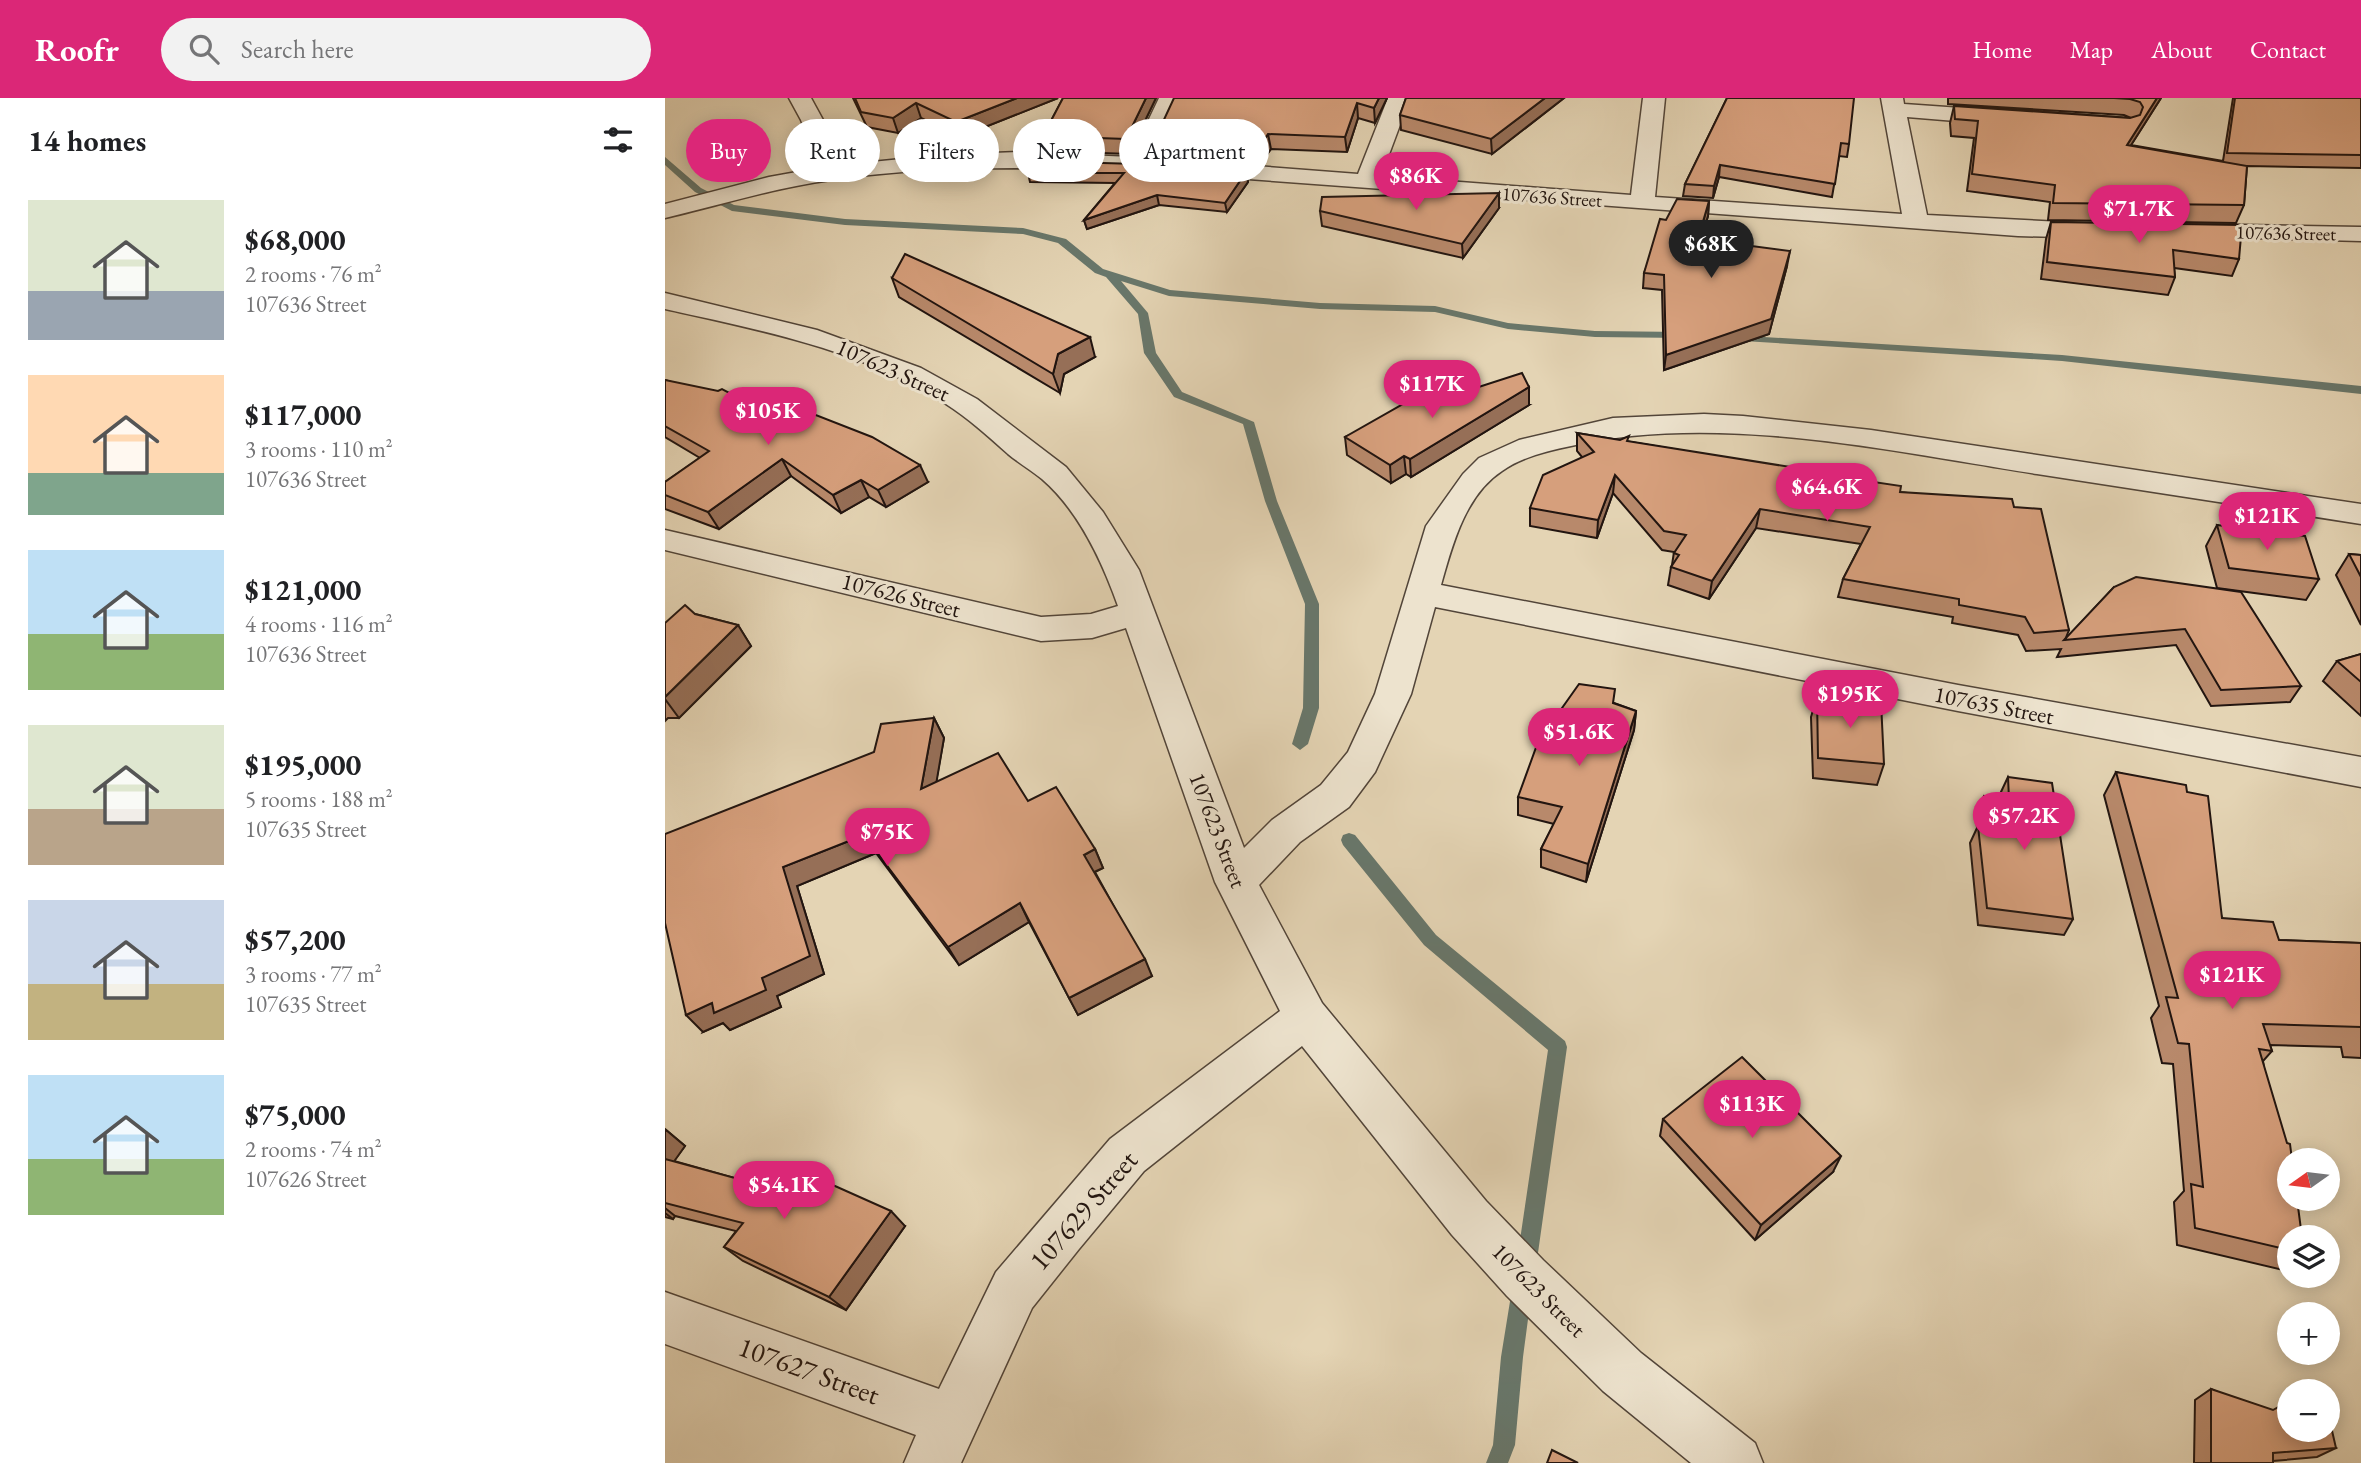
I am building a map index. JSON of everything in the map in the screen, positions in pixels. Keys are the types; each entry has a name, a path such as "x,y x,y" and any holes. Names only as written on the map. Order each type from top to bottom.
{"street":[{"path":"800,98 811,119"},
{"path":"1160,119 1170,98"},
{"path":"1367,181 1399,98"},
{"path":"1642,204 1654,99"},
{"path":"1916,222 1893,104 2029,119"},
{"name":"107636 Street","path":"880,169 996,159 1119,163"},
{"name":"107636 Street","path":"1269,174 1642,204 2018,229 2117,231"},
{"name":"107636 Street","path":"669,210 788,182"},
{"name":"107636 Street","path":"2169,231 2361,234"},
{"name":"107623 Street","path":"665,300 769,324 883,360 945,391 969,407 1053,473 1075,496 1101,533 1122,570 1236,882 1306,1017 1469,1218 1525,1278 1622,1372 1735,1463"},
{"path":"1236,882 1286,831 1335,796 1362,762 1393,694 1442,526 1474,481 1490,465 1530,446 1613,426 1730,424 1871,439 2361,514"},
{"name":"107626 Street","path":"665,540 1041,629 1092,626 1136,612"},
{"name":"107635 Street","path":"1422,593 1958,698 2361,772"},
{"name":"107629 Street","path":"943,1442 1014,1290 1127,1155 1306,1017"},
{"name":"107627 Street","path":"665,1318 943,1442"}],"building":[{"path":"855,98 1017,98 964,119 950,119 916,103 893,118 861,112"},
{"path":"1063,98 1146,98 1136,119 1119,119 1119,139 1105,138 1105,119 1052,119"},
{"path":"1174,98 1379,98 1374,108 1357,103 1345,137 1269,134 1269,119 1164,119"},
{"path":"1406,98 1545,98 1491,139 1400,115"},
{"path":"1727,98 1854,98 1849,144 1841,143 1835,184 1720,165 1714,186 1685,184"},
{"path":"2114,98 2157,98 2127,145 2247,166 2244,205 2053,203 2055,185 1972,174 1978,121 1955,119 1954,106 2130,118 2140,115 2143,107 2140,102"},
{"path":"2235,98 2361,98 2361,155 2227,153"},
{"path":"1105,163 1119,163 1119,173 1105,173"},
{"path":"1119,179 1119,182 1239,182 1225,203 1157,195 1084,220"},
{"path":"1499,193 1462,244 1320,211 1322,197"},
{"path":"1677,199 1709,201 1698,239 1790,251 1771,319 1666,355 1664,275 1644,273 1660,219 1666,220"},
{"path":"2051,222 2242,225 2239,259 2173,250 2175,277 2047,262"},
{"path":"905,254 1090,337 1058,354 1053,374 892,278"},
{"path":"1522,373 1529,387 1410,459 1404,456 1390,465 1345,437 1412,399 1423,405"},
{"path":"665,380 718,391 722,389 760,409 775,399 872,437 920,465 878,490 861,480 833,495 782,459 708,512 665,495 665,482 709,451 665,426"},
{"path":"1577,433 1620,440 1629,436 1627,441 1901,486 1900,492 2012,499 2014,507 2041,509 2069,630 2034,633 2025,617 1959,605 1959,599 1843,579 1870,527 1760,509 1712,581 1671,567 1679,555 1674,553 1686,535 1664,531 1615,475 1598,520 1530,508 1543,475 1594,452"},
{"path":"2217,525 2305,536 2319,579 2229,568"},
{"path":"2349,554 2361,555 2361,577"},
{"path":"2136,577 2241,592 2301,686 2221,690 2185,629 2064,640 2114,587"},
{"path":"685,605 695,614 738,625 665,697 665,623"},
{"path":"2361,654 2361,682 2337,661"},
{"path":"1579,684 1615,689 1613,703 1636,711 1588,864 1541,849 1562,807 1518,797 1538,742"},
{"path":"1817,696 1881,702 1884,764 1818,758"},
{"path":"934,718 921,789 998,753 1028,801 1056,787 1095,849 1084,855 1145,959 1069,998 1020,903 948,947 864,835 783,867 810,956 762,978 766,990 714,1013 712,1003 686,1015 665,923 665,834 874,752 881,724"},
{"path":"2116,772 2186,785 2187,792 2208,796 2222,918 2273,922 2279,940 2361,943 2361,1027 2263,1024 2272,1051 2259,1049 2290,1148 2277,1148 2277,1211 2299,1211 2300,1225 2277,1225 2277,1247 2195,1228 2191,1184 2203,1187 2189,1044 2178,1043 2166,997 2178,998"},
{"path":"2008,777 2052,783 2073,919 1987,908 1978,826 1985,826 1984,796 2009,799"},
{"path":"1742,1057 1841,1156 1761,1225 1663,1119"},
{"path":"665,1159 771,1188 788,1165 891,1211 829,1297 724,1247 743,1223 665,1203"},
{"path":"2211,1389 2273,1410 2277,1408 2277,1442 2335,1442 2336,1448 2273,1453 2273,1463 2211,1463"},
{"path":"1552,1450 1578,1463 1547,1463"}],"waterway":[{"path":"665,160 698,190 732,208 845,222 1023,231 1062,241 1099,271 1169,293 1320,306 1435,309 1508,326 1595,334 1684,335"},
{"path":"1110,275 1143,313 1150,353 1178,394 1248,422 1271,501 1312,604 1311,708 1300,744"},
{"path":"1731,338 2062,358 2361,390"},
{"path":"1349,840 1430,940 1558,1047 1526,1267"},
{"path":"1497,1463 1504,1445 1512,1357 1522,1289"}]}
